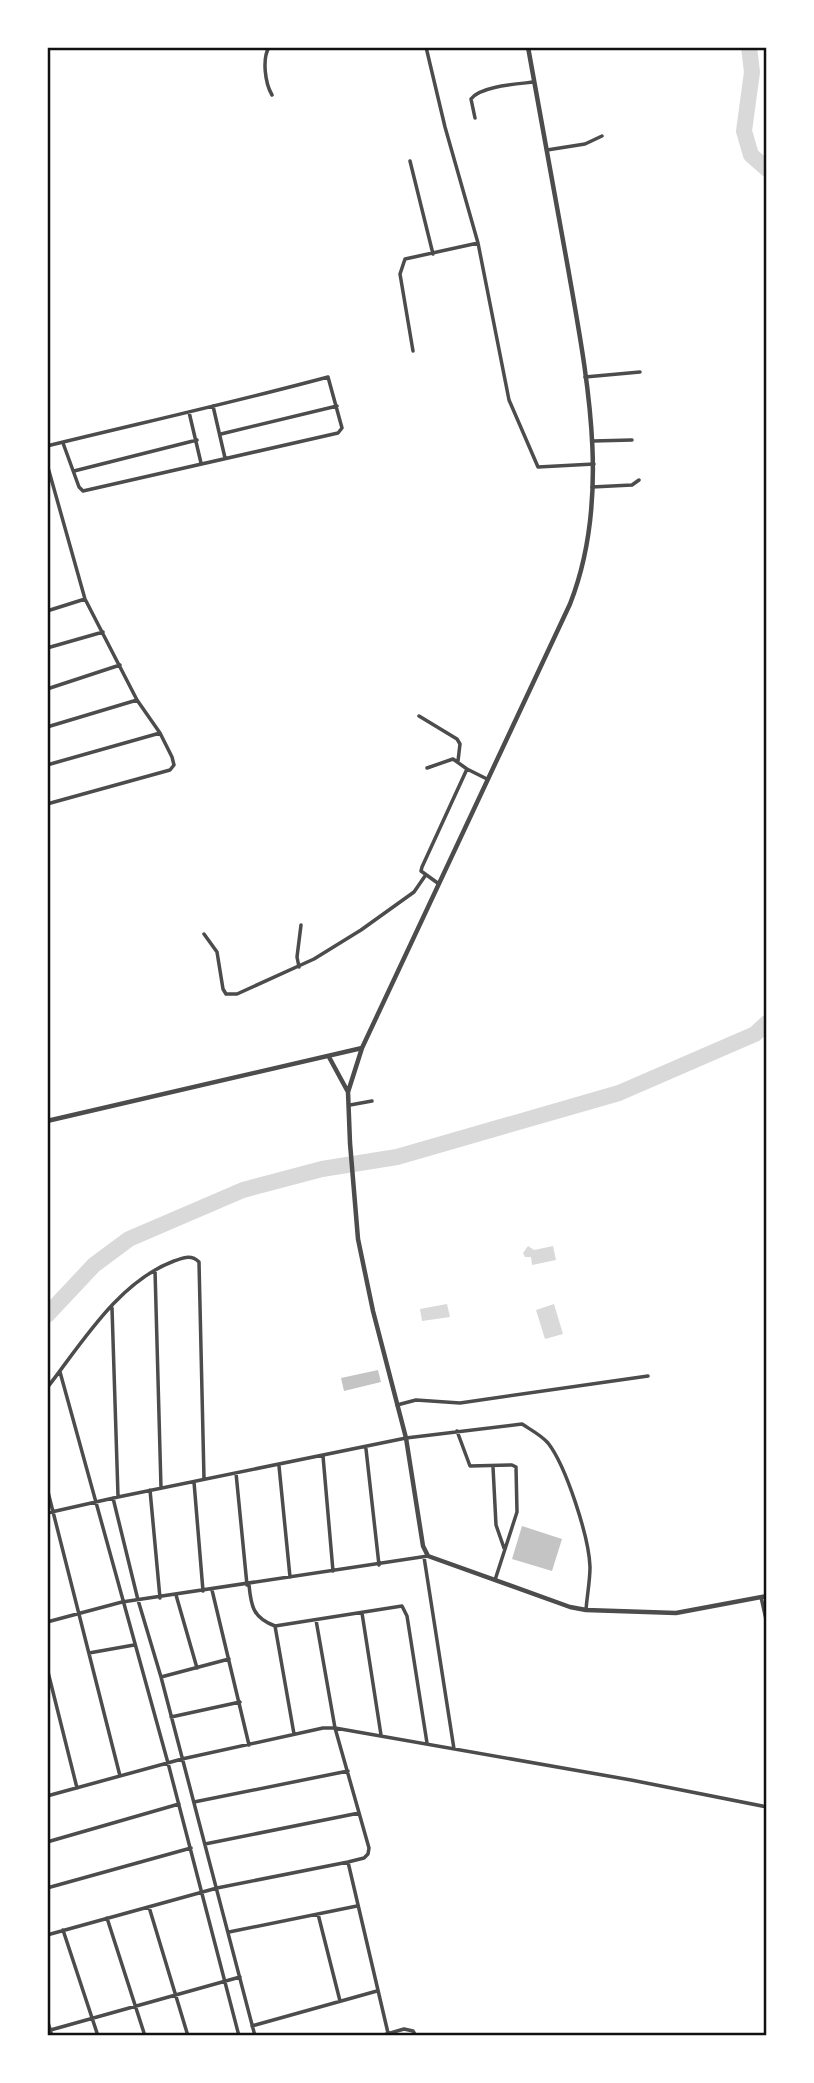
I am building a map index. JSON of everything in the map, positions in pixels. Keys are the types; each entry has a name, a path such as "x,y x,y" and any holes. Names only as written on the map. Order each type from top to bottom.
{"street":[{"path":"269,47 265,57 267,85 272,95"},
{"path":"426,47 445,127 478,243 509,400 535,461 541,468 594,464"},
{"path":"454,1749 406,1438 373,1311 358,1239 348,1092 362,1048 578,583 587,550 594,464 586,377 528,47"},
{"path":"475,118 471,99 474,94 534,82"},
{"path":"547,150 575,146 602,136"},
{"path":"410,161 433,254"},
{"path":"413,351 400,271 405,259 478,243"},
{"path":"586,377 640,372"},
{"path":"47,446 328,377 342,428 338,433 83,491 79,487 63,443"},
{"path":"213,406 225,458"},
{"path":"220,434 337,406"},
{"path":"189,412 201,463"},
{"path":"74,471 197,440"},
{"path":"591,441 632,440"},
{"path":"47,464 85,599 137,700 160,733 174,761 170,770 47,804"},
{"path":"592,487 632,485 639,480"},
{"path":"47,611 85,599"},
{"path":"47,648 103,632"},
{"path":"47,689 120,665"},
{"path":"47,727 137,700"},
{"path":"419,716 457,739 460,744 458,761"},
{"path":"47,765 160,733"},
{"path":"427,768 447,760 458,761 487,779"},
{"path":"439,884 421,871 467,769"},
{"path":"204,934 217,952 220,984 226,994 237,994 314,960 400,904 414,892 425,876"},
{"path":"299,967 301,925"},
{"path":"47,1121 362,1048"},
{"path":"329,1056 348,1092"},
{"path":"349,1105 372,1101"},
{"path":"47,1388 126,1289 155,1270 188,1256 195,1258 199,1262 204,1479"},
{"path":"155,1270 161,1489"},
{"path":"112,1306 116,1497 138,1600 161,1677 255,2036"},
{"path":"60,1372 203,1891 223,1981 239,2036"},
{"path":"397,1405 416,1400 460,1403 648,1376"},
{"path":"47,1513 406,1438 522,1424 547,1442 561,1463 587,1549 590,1567 586,1610"},
{"path":"457,1431 470,1466 516,1467 517,1512 495,1580"},
{"path":"366,1448 379,1565"},
{"path":"323,1456 333,1571"},
{"path":"279,1466 290,1577"},
{"path":"493,1466 496,1525 505,1550"},
{"path":"236,1473 253,1612 263,1622 275,1626 402,1606 427,1743"},
{"path":"194,1482 203,1591"},
{"path":"47,1488 120,1776"},
{"path":"150,1490 160,1598"},
{"path":"47,1622 122,1602 426,1556 570,1607 586,1610 676,1614 764,1597 767,1624"},
{"path":"212,1590 249,1745"},
{"path":"176,1595 197,1668"},
{"path":"362,1613 381,1735"},
{"path":"47,1935 203,1891 348,1862 364,1858 368,1854 369,1847 335,1728 316,1620"},
{"path":"275,1626 294,1734"},
{"path":"89,1653 134,1644"},
{"path":"161,1677 229,1659"},
{"path":"47,1668 77,1788"},
{"path":"171,1717 240,1702"},
{"path":"47,1796 183,1759 323,1728 335,1728 767,1807"},
{"path":"194,1802 348,1771"},
{"path":"47,1842 179,1804"},
{"path":"205,1844 359,1813"},
{"path":"47,1888 191,1848"},
{"path":"348,1862 388,2033"},
{"path":"229,1933 357,1906"},
{"path":"149,1907 188,2036"},
{"path":"318,1914 340,2001"},
{"path":"107,1918 145,2036"},
{"path":"63,1930 98,2036"},
{"path":"47,2019 50,2033 240,1977"},
{"path":"252,2026 377,1991"},
{"path":"380,2036 408,2029 416,2036"}],"shaded area":[{"path":"528,1246 534,1250 553,1246 556,1260 532,1265 531,1257 525,1257 523,1253"},
{"path":"447,1304 450,1317 422,1321 420,1309"},
{"path":"554,1304 563,1334 545,1339 536,1310"}],"building":[{"path":"378,1370 381,1382 344,1391 341,1378"},
{"path":"522,1526 562,1539 552,1571 512,1559"}],"waterway":[{"path":"749,47 752,72 744,131 751,155 767,169"},
{"path":"47,1315 94,1265 129,1239 243,1190 322,1169 397,1157 619,1093 755,1034 767,1023"}]}
